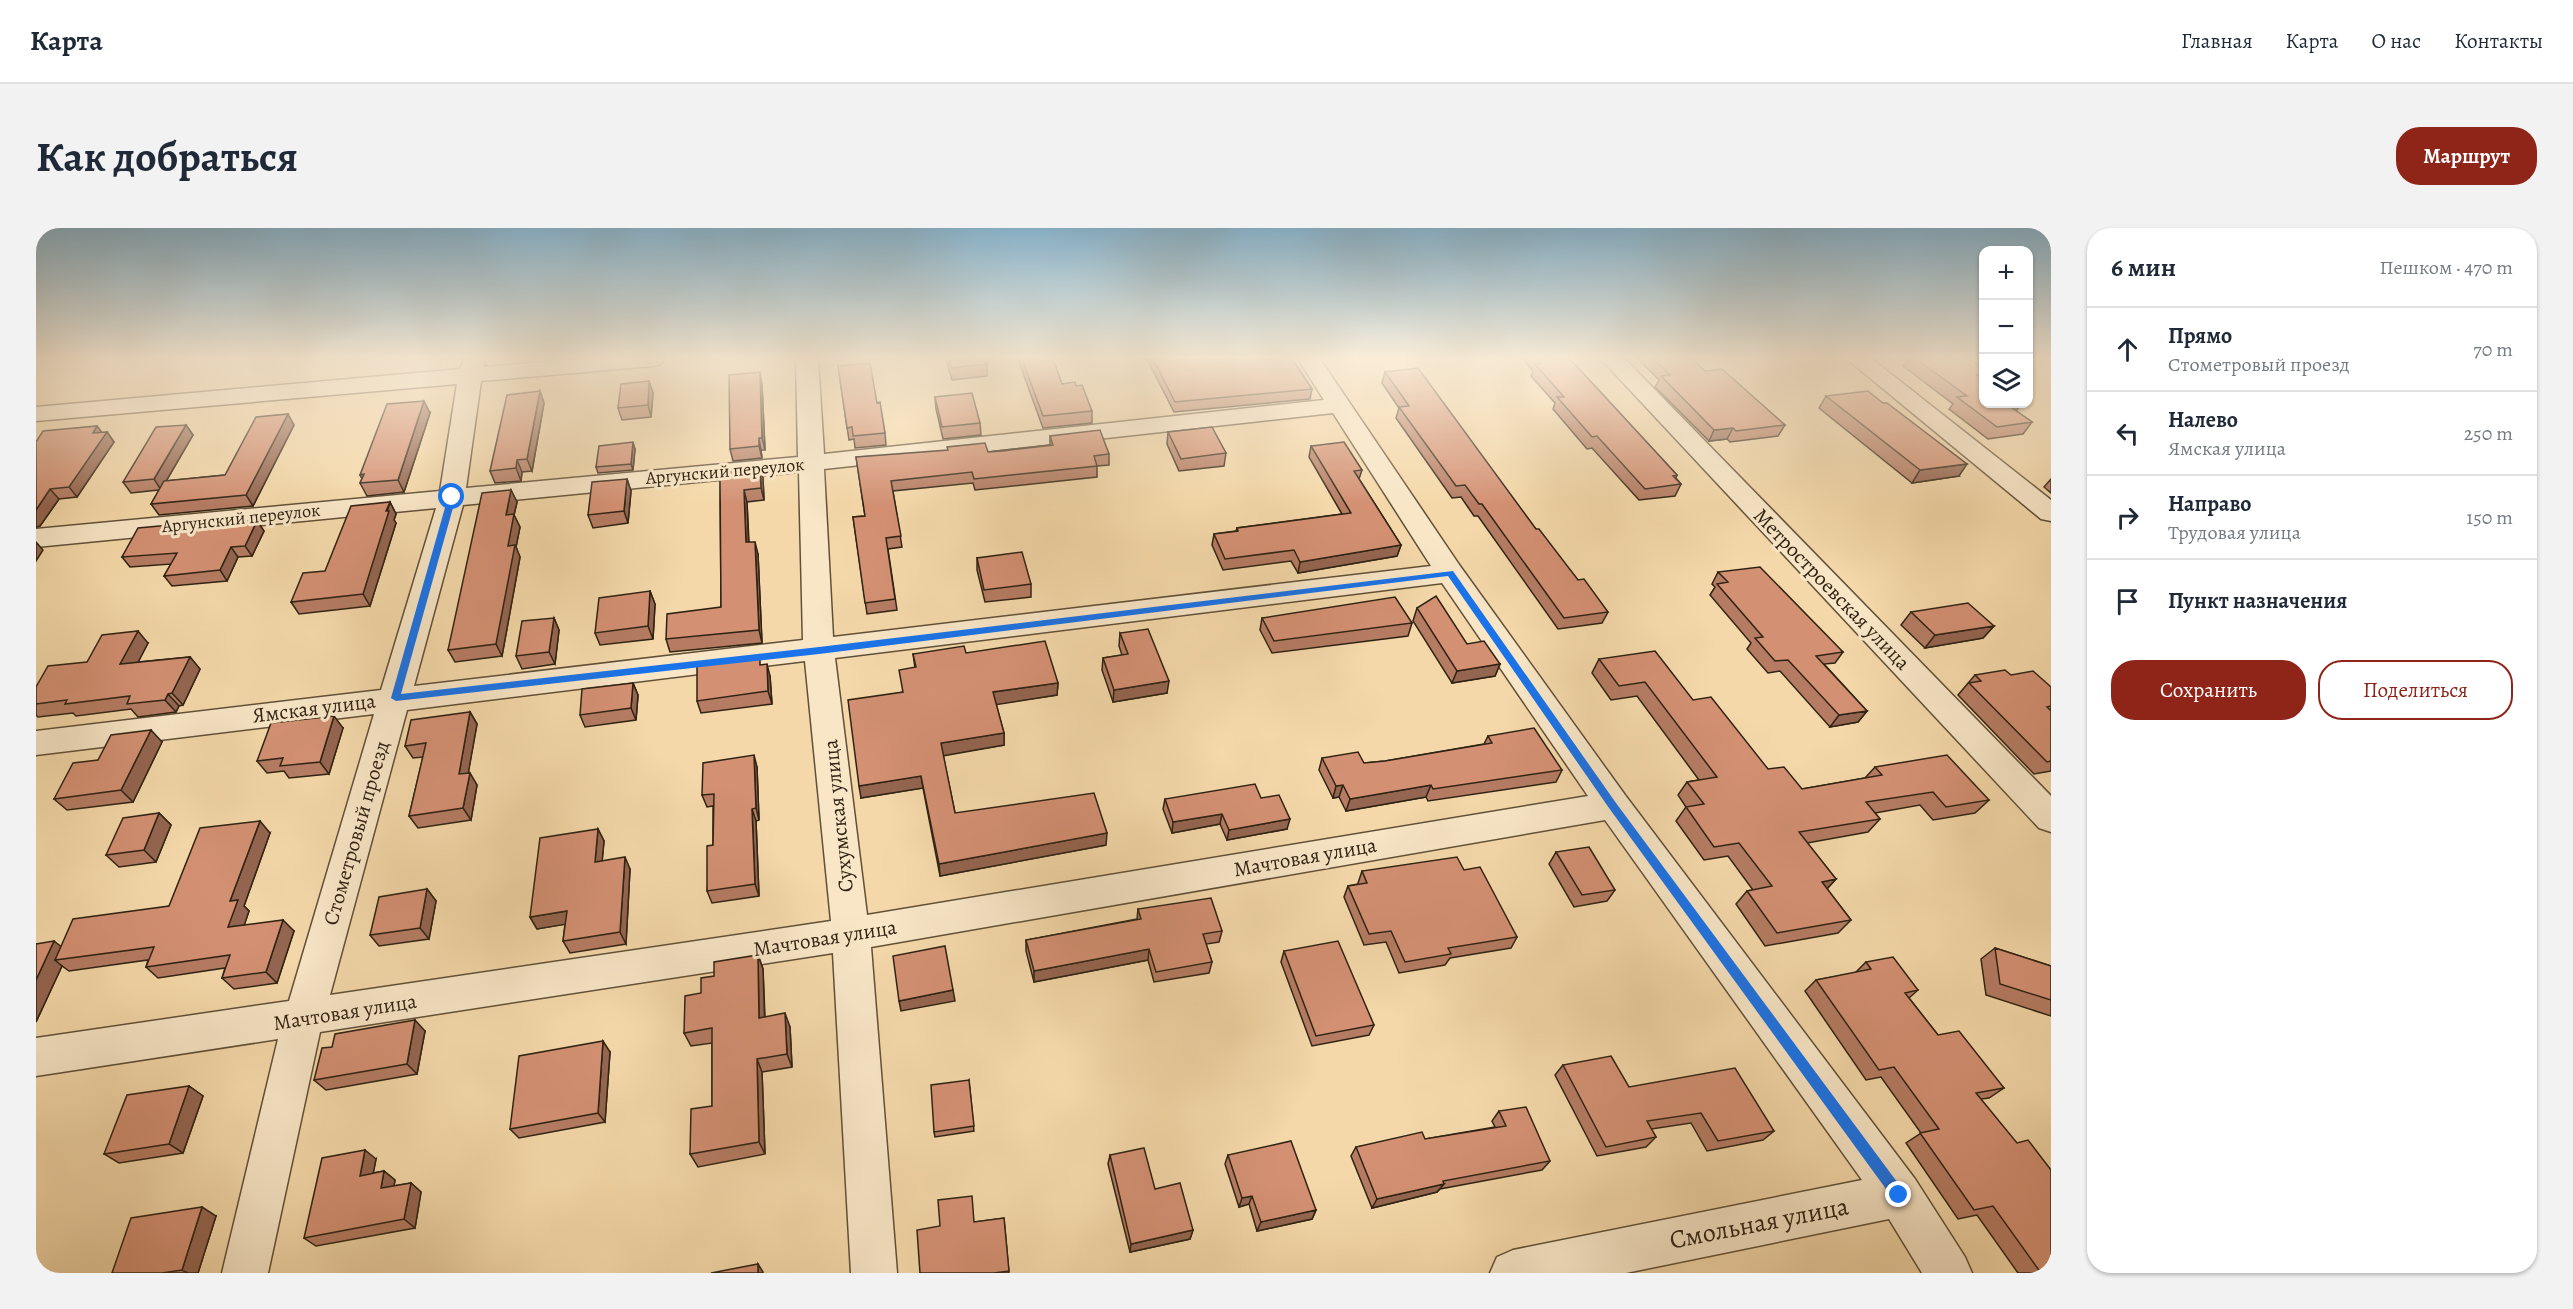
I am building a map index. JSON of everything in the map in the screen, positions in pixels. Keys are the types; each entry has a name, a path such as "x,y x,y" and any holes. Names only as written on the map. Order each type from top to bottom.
{"street":[{"path":"36,414 94,408"},
{"name":"Стометровый проезд","path":"245,1273 303,1019 452,497 466,408"},
{"name":"Сухумская улица","path":"809,408 819,651 851,934 874,1273"},
{"name":"Аргунский переулок","path":"36,538 812,463 1316,408"},
{"path":"1343,408 1450,573 1613,805 1899,1195 1949,1273"},
{"name":"Метростроевская улица","path":"1659,408 2051,818"},
{"path":"1919,408 2051,513"},
{"name":"Ямская улица","path":"36,743 396,698 819,651 1450,573"},
{"name":"Мачтовая улица","path":"36,1057 303,1019 851,934 1613,805"},
{"name":"Смольная улица","path":"1513,1273 1899,1195"}],"building":[{"path":"386,408 422,408 398,480 360,483 364,474 360,475"},
{"path":"504,408 537,408 527,459 517,460 516,468 490,471"},
{"path":"729,408 761,408 762,438 759,438 759,446 730,449"},
{"path":"844,408 881,408 885,433 853,436 852,427 847,428"},
{"path":"938,408 976,408 980,423 942,427"},
{"path":"1040,408 1091,408 1092,411 1043,416"},
{"path":"1400,408 1447,408 1536,529 1539,529 1578,580 1584,579 1608,612 1564,618 1482,504 1479,504 1465,485 1456,486"},
{"path":"1566,408 1615,408 1677,475 1673,476 1681,484 1645,489 1597,436 1592,437"},
{"path":"1692,408 1766,408 1785,425 1736,431 1733,428 1714,430"},
{"path":"1841,408 1893,408 1967,464 1920,470"},
{"path":"1971,408 2012,408 2032,422 1997,427"},
{"path":"288,414 246,495 151,504 164,481 225,475 256,417"},
{"path":"186,425 154,479 123,482 156,427"},
{"path":"97,426 93,433 107,432 69,487 50,489 36,510 36,442 43,431"},
{"path":"1212,427 1226,453 1181,459 1168,432"},
{"path":"1100,430 1109,454 1094,456 1097,466 974,479 972,472 891,481 901,536 886,538 895,599 865,603 853,517 865,516 856,457 948,450 947,447 985,443 988,452 1002,451 1053,445 1050,436"},
{"path":"633,442 631,464 596,467 599,446"},
{"path":"1344,442 1362,470 1354,471 1401,545 1300,562 1294,550 1225,559 1214,534 1238,531 1237,528 1351,513 1311,446"},
{"path":"760,466 761,488 744,490 746,542 755,542 759,630 666,639 667,614 721,607 720,476 730,474 730,469"},
{"path":"627,479 624,511 588,515 592,482"},
{"path":"511,490 506,515 514,514 508,546 515,545 496,644 448,650 482,493"},
{"path":"390,502 363,594 291,602 303,573 325,571 351,506"},
{"path":"235,519 233,523 257,521 245,546 231,547 220,570 164,576 177,553 122,557 138,528"},
{"path":"1022,552 1031,584 984,590 977,558"},
{"path":"1760,567 1843,652 1816,656 1867,711 1839,715 1788,660 1775,661 1755,638 1763,637 1717,584 1728,582 1718,572"},
{"path":"650,591 648,626 595,633 599,598"},
{"path":"1436,596 1467,644 1484,641 1500,664 1457,671 1417,608"},
{"path":"1395,597 1412,623 1274,641 1262,618"},
{"path":"1968,603 1994,626 1935,635 1911,612"},
{"path":"554,618 549,652 516,656 522,621"},
{"path":"1148,629 1169,681 1114,690 1103,658 1128,654 1120,633"},
{"path":"138,631 120,664 190,657 172,693 168,694 165,700 127,704 130,696 65,704 67,700 36,704 36,687 48,666 87,662 102,635"},
{"path":"1045,641 1058,683 993,692 1004,733 941,743 955,813 1094,793 1107,833 939,864 921,776 859,786 848,700 903,692 899,670 916,667 913,654 964,646 966,653"},
{"path":"1655,651 1693,700 1711,697 1768,769 1784,767 1802,789 1882,775 1875,767 1947,755 1989,800 1946,807 1933,792 1866,802 1880,819 1799,832 1836,879 1822,882 1851,920 1777,933 1747,891 1772,886 1739,843 1714,847 1686,807 1704,804 1687,782 1717,777 1645,682 1619,686 1599,659"},
{"path":"760,656 760,665 767,664 768,691 697,701 697,664"},
{"path":"2005,670 2011,675 2033,671 2051,687 2051,706 2047,707 2051,711 2051,761 2047,762 1969,683 1981,681 1975,675"},
{"path":"633,683 631,708 580,715 582,689"},
{"path":"470,712 459,774 470,773 463,808 409,816 426,743 405,746 411,720"},
{"path":"334,716 320,762 280,766 283,758 257,761 271,723"},
{"path":"1534,728 1562,770 1433,789 1431,785 1350,799 1343,785 1336,786 1322,758 1358,752 1364,763 1385,761 1492,743 1488,736"},
{"path":"151,730 121,790 54,799 73,763 98,760 111,735"},
{"path":"754,755 756,808 752,809 755,884 707,891 707,846 713,845 714,794 702,795 703,763"},
{"path":"1255,784 1261,798 1279,795 1290,819 1229,830 1222,814 1173,822 1165,799"},
{"path":"159,813 144,850 106,855 123,818"},
{"path":"260,821 230,901 238,900 228,927 283,920 266,972 222,978 230,955 146,967 154,947 55,960 73,919 169,906 200,828"},
{"path":"598,829 595,862 625,857 620,932 563,941 567,911 530,917 540,838"},
{"path":"1589,847 1615,890 1582,895 1556,852"},
{"path":"1457,857 1464,870 1480,867 1517,937 1448,948 1451,954 1405,962 1391,931 1369,934 1348,886 1367,883 1362,871"},
{"path":"427,889 420,928 370,935 379,897"},
{"path":"1211,898 1222,931 1203,934 1212,962 1156,972 1149,949 1034,971 1026,940 1141,919 1138,909"},
{"path":"54,941 36,980 36,944"},
{"path":"1338,941 1374,1025 1316,1036 1284,951"},
{"path":"945,946 953,990 899,1001 893,956"},
{"path":"1995,948 2051,966 2051,1000 2000,984"},
{"path":"758,955 759,1018 785,1013 787,1054 757,1059 759,1142 690,1154 691,1109 712,1106 712,1028 684,1033 685,996 701,993 701,978 714,976 714,962"},
{"path":"1893,957 1918,990 1905,993 1938,1035 1959,1031 2004,1088 1976,1093 2017,1143 2028,1140 2051,1170 2051,1273 2041,1273 1993,1206 1974,1210 1920,1133 1939,1129 1894,1067 1879,1070 1816,980 1871,969 1866,962"},
{"path":"415,1020 407,1064 314,1080 322,1048 332,1047 335,1034"},
{"path":"603,1041 598,1113 510,1129 519,1056"},
{"path":"1611,1056 1629,1087 1735,1068 1774,1131 1718,1141 1701,1113 1647,1121 1656,1137 1606,1147 1563,1065"},
{"path":"969,1080 974,1126 934,1132 931,1085"},
{"path":"189,1086 169,1144 104,1154 127,1095"},
{"path":"1526,1107 1550,1161 1443,1181 1444,1184 1377,1199 1356,1147 1422,1132 1425,1139 1506,1126 1499,1111"},
{"path":"1291,1141 1316,1210 1261,1222 1252,1196 1242,1198 1228,1155"},
{"path":"1144,1148 1155,1189 1180,1183 1193,1230 1131,1244 1110,1155"},
{"path":"365,1150 360,1176 384,1171 381,1188 411,1183 404,1219 304,1238 322,1158"},
{"path":"972,1196 974,1222 1004,1218 1009,1271 920,1273 917,1230 940,1226 938,1200"},
{"path":"202,1207 182,1270 162,1273 112,1273 131,1218"},
{"path":"758,1264 758,1273 711,1273"}],"route":[{"path":"452,497 396,698 819,651 1450,573 1613,805 1899,1195"}]}
